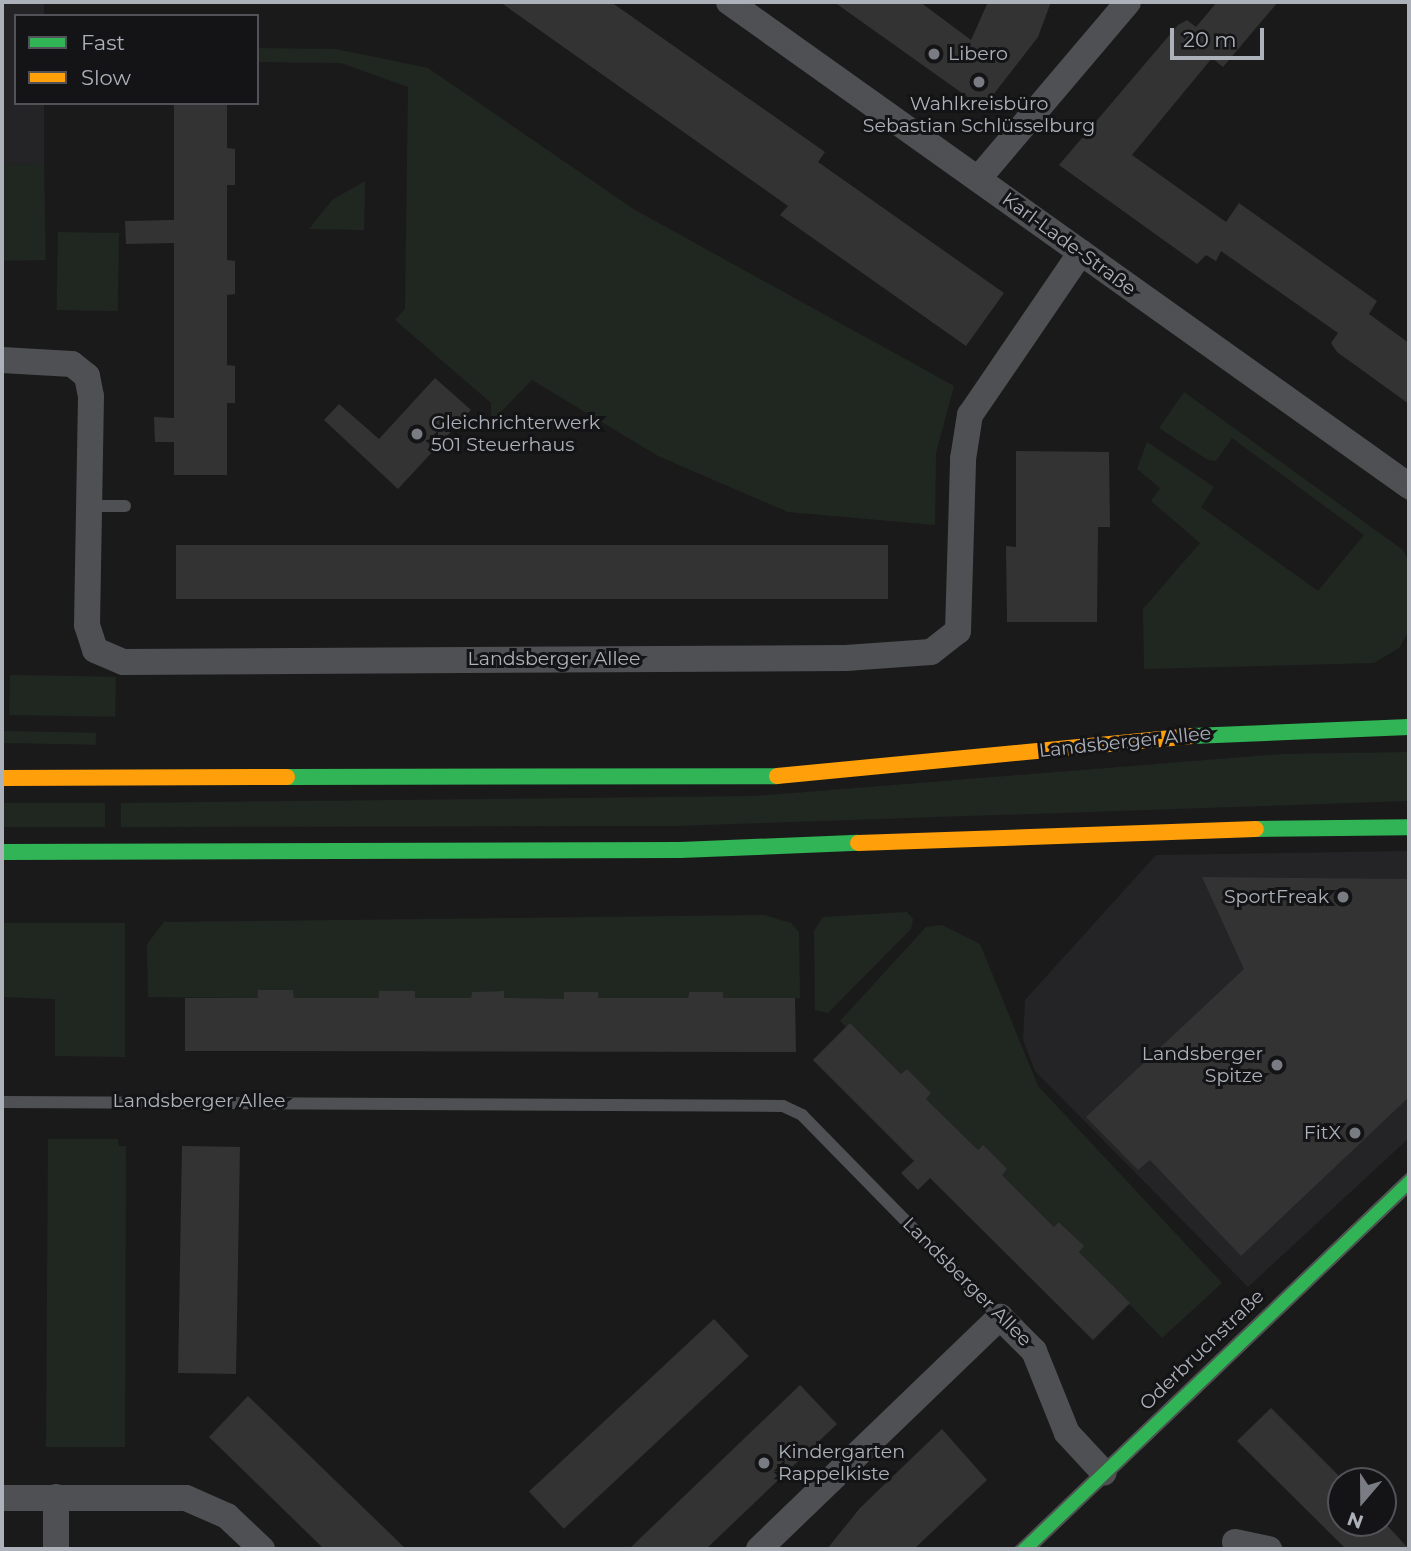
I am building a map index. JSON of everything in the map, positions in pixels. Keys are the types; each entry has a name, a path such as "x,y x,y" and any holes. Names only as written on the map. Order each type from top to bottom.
{"main road":[{"name":"Landsberger Allee","path":"2,778 778,775 1220,733 1402,724"},
{"path":"2,852 680,850 1167,830 1409,827"},
{"name":"Oderbruchstraße","path":"1025,1549 1409,1182"}],"street":[{"name":"Karl-Lade-Straße","path":"729,2 1409,486"},
{"path":"978,179 1128,2"},
{"name":"Landsberger Allee","path":"2,359 72,364 87,376 87,625 95,650 123,662 846,658 931,652 958,632 963,459 970,415 1081,252"},
{"path":"759,1549 1000,1317"},
{"name":"Landsberger Allee","path":"1000,1317 1034,1351 1067,1433 1104,1473"},
{"path":"56,1497 56,1549"},
{"path":"2,1498 186,1498 228,1516 262,1549"},
{"path":"1235,1542 1269,1549"}],"lane":[{"path":"89,506 125,506"},
{"name":"Landsberger Allee","path":"2,1102 783,1106 802,1115 1000,1317"}],"shaded area":[{"path":"2,2 44,2 44,14 14,14 14,105 44,105 44,164 2,165"},
{"path":"259,48 336,49 428,68 635,210 954,386 936,453 935,525 788,512 658,456 532,380 491,422 491,403 395,320 405,309 408,87 341,63 259,62"},
{"path":"44,164 46,260 4,261 2,165"},
{"path":"365,181 364,230 309,229 332,200"},
{"path":"58,232 119,233 118,311 57,310"},
{"path":"1184,392 1403,550 1409,561 1409,631 1399,648 1374,663 1144,669 1143,609 1200,543 1151,501 1160,488 1137,469 1147,442 1214,487 1201,507 1318,591 1364,535 1232,438 1216,461 1208,460 1159,428"},
{"path":"10,675 116,677 115,717 9,715"},
{"path":"2,731 96,733 96,745 2,743"},
{"path":"1409,752 1409,801 676,826 121,827 121,803 756,796 1282,754"},
{"path":"2,803 105,803 105,827 2,827"},
{"name":"Landsberger Spitze","path":"1409,851 1409,1138 1248,1287 1035,1071 1023,1040 1025,1000 1156,855"},
{"path":"907,912 913,919 911,929 828,1013 815,1010 814,931 823,917"},
{"path":"764,915 791,923 799,932 800,998 723,998 723,992 689,992 688,998 598,998 598,992 564,992 564,999 504,999 503,991 472,992 471,998 415,998 379,991 379,998 294,998 293,990 258,998 148,997 147,944 164,922"},
{"path":"2,923 125,923 125,1057 55,1056 55,999 2,997"},
{"path":"942,925 980,944 1038,1086 1222,1283 1162,1338 1079,1252 1083,1246 1060,1222 1054,1227 1002,1175 982,1146 978,1150 926,1099 931,1093 907,1069 901,1074 850,1023 846,1027 840,1021 926,927"},
{"path":"48,1139 118,1139 119,1146 126,1146 125,1447 46,1447"}],"building":[{"path":"500,2 611,2 825,152 818,162 1004,293 966,346 780,215 788,206"},
{"path":"834,2 920,2 971,40 988,2 1051,2 1038,37 983,108"},
{"path":"1217,2 1278,2 1223,67 1212,58 1132,155 1226,222 1239,203 1377,301 1369,314 1409,343 1409,404 1337,352 1331,343 1338,333 1221,251 1216,261 1206,255 1197,264 1059,165 1178,25 1187,20 1196,27"},
{"path":"174,105 227,105 227,148 235,149 235,185 227,185 227,260 235,261 235,294 227,295 227,365 235,366 235,403 227,403 227,475 174,475 174,442 155,442 154,417 174,418 174,243 126,244 125,221 174,220"},
{"name":"Gleichrichterwerk 501 Steuerhaus","path":"435,378 471,410 398,489 324,420 339,404 379,439"},
{"path":"1016,451 1109,452 1110,527 1098,527 1097,622 1007,622 1006,546 1016,547"},
{"path":"176,545 888,545 888,599 176,599"},
{"name":"Landsberger Spitze","path":"1202,877 1409,879 1409,1097 1241,1256 1150,1160 1138,1170 1086,1117 1244,969"},
{"path":"258,990 293,990 294,998 379,998 379,991 415,991 415,998 471,998 472,992 504,991 504,998 564,999 564,992 598,992 598,998 688,998 689,992 723,992 723,998 795,998 796,1052 185,1051 185,998 258,998"},
{"path":"850,1023 901,1074 907,1069 931,1093 926,1099 978,1150 983,1145 1007,1169 1002,1175 1054,1227 1059,1222 1084,1246 1079,1252 1130,1303 1093,1340 930,1178 918,1190 901,1173 914,1161 813,1060"},
{"path":"182,1146 240,1147 236,1374 178,1373"},
{"path":"714,1319 749,1356 564,1529 529,1492"},
{"path":"800,1385 837,1424 706,1549 629,1549"},
{"path":"248,1396 406,1549 324,1549 209,1437"},
{"path":"1271,1408 1330,1467 1327,1467 1327,1530 1237,1441"},
{"path":"942,1429 987,1480 914,1549 827,1549 860,1508"},
{"path":"1397,1536 1409,1549 1346,1549 1334,1537"}],"tram line":[{"path":"718,2 1409,500"},
{"path":"744,2 1409,477"},
{"path":"1014,1549 1409,1172"},
{"path":"1036,1549 1409,1192"}],"traffic: fast":[{"path":"1192,736 1409,727"},
{"path":"287,777 777,776"},
{"path":"1256,829 1409,827"},
{"path":"2,852 680,850 858,843"},
{"path":"1025,1549 1409,1182"}],"traffic: slow":[{"path":"777,776 1192,736"},
{"path":"2,778 287,777"},
{"path":"858,843 1256,829"}],"place":[{"name":"Libero","path":"934,54"},
{"name":"Wahlkreisbüro Sebastian Schlüsselburg","path":"979,82"},
{"name":"Gleichrichterwerk 501 Steuerhaus","path":"417,434"},
{"name":"SportFreak","path":"1343,897"},
{"name":"Landsberger Spitze","path":"1277,1065"},
{"name":"FitX","path":"1355,1133"},
{"name":"Kindergarten Rappelkiste","path":"764,1463"}]}
